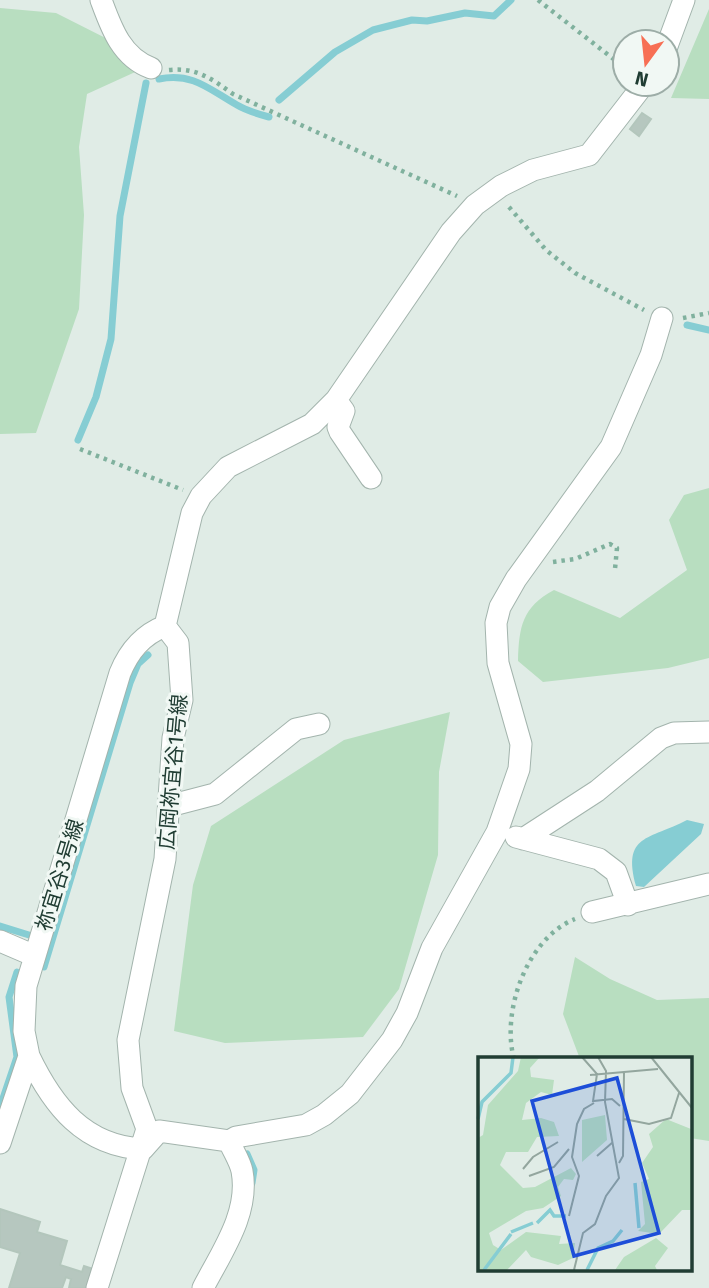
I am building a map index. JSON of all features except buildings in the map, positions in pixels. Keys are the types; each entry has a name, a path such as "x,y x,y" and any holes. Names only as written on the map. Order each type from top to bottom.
{"street":[{"path":"102,0 119,43 143,65 151,68"},
{"path":"674,28 684,0"},
{"path":"165,626 192,513 201,496 228,467 312,424 335,400 452,232 475,205 500,186 533,170 589,155 632,98"},
{"path":"29,1056 43,1084 89,1135 127,1148 143,1149 159,1131 229,1141 236,1137 306,1125 350,1094 393,1040 407,1013 432,948 477,862 497,832 519,769 521,744 498,663 496,623 506,594 611,447 628,414 662,318"},
{"path":"335,400 344,411 338,427 371,478"},
{"name":"広岡祢宜谷1号線","path":"97,1288 143,1149 147,1129 132,1088 128,1040 165,859 173,738 182,700 178,643 165,626"},
{"name":"祢宜谷3号線","path":"0,1143 29,1056 23,1006 35,956 120,673 128,653 153,631 165,626"},
{"path":"169,806 215,794 296,729 319,724"},
{"path":"523,839 624,772 661,738 674,733 709,732"},
{"path":"497,832 599,859 609,865 622,882 628,905"},
{"path":"592,912 709,884"},
{"path":"0,941 35,956"},
{"path":"203,1288 228,1242 241,1206 242,1171 229,1141"}],"path":[{"path":"538,0 611,57"},
{"path":"151,68 160,71 194,70 233,94 475,205"},
{"path":"500,186 510,209 545,250 575,273 629,300 652,316 671,320 709,313"},
{"path":"80,449 201,496"},
{"path":"531,558 558,562 610,544 617,548 615,569"},
{"path":"514,1057 511,1035 515,1002 527,964 541,945 563,924 592,912"}],"green space":[{"path":"0,8 56,13 155,63 87,94 79,147 84,215 79,309 36,433 0,434"},
{"path":"709,9 709,99 671,98 681,98 681,75"},
{"path":"709,488 709,658 668,668 543,682 518,661 524,619 535,603 554,590 620,618 687,570 669,520 684,495"},
{"path":"450,712 439,772 438,855 399,989 363,1037 225,1043 174,1031 193,885 211,826 344,740"},
{"path":"575,957 610,979 657,1000 709,998 709,1141 692,1138 692,1057 579,1057 563,1014"}],"water":[{"path":"687,820 704,824 701,834 644,887 636,886 633,857 636,848 650,836"}],"waterway":[{"path":"279,100 335,52 373,30 412,20 427,21 465,13 494,16 511,0"},
{"path":"159,79 171,77 192,80 245,109 269,117"},
{"path":"78,440 96,397 111,339 120,216 146,83"},
{"path":"687,325 709,330"},
{"path":"44,967 130,683 138,664 148,655"},
{"path":"0,926 29,935"},
{"path":"0,1107 17,1057 9,997 17,972"},
{"path":"247,1154 254,1170 252,1183"}]}
